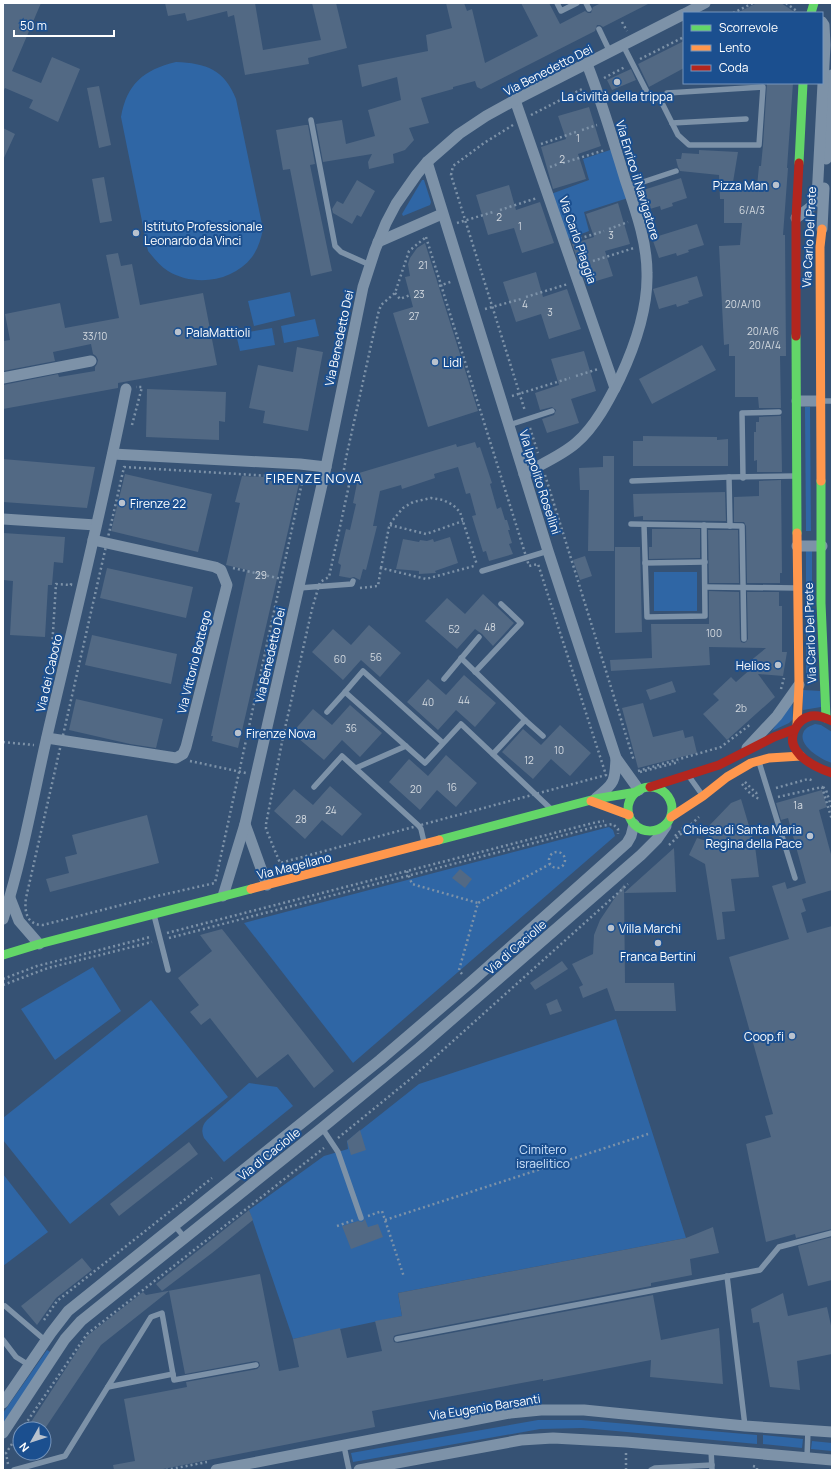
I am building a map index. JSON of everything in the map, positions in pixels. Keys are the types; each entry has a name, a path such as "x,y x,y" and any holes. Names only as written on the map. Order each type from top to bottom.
{"main road":[{"name":"Via Carlo Del Prete","path":"801,756 793,744 793,737 796,727 798,685 797,401 800,232 796,218 803,84"},
{"name":"Via Carlo Del Prete","path":"796,727 805,718 811,716 818,716 829,720 823,602 825,546 820,401 820,247 823,229"},
{"path":"650,787 688,774 712,768 796,727"},
{"path":"638,791 630,800 628,810 632,820 640,829 653,832 660,830 668,821 727,777 758,760 801,756 831,775"},
{"path":"650,787 662,790 668,795 672,805 668,821"},
{"name":"Via Magellano","path":"3,955 39,944 223,896 593,800 638,791 650,787"},
{"path":"593,800 632,820"}],"street":[{"name":"Via Benedetto Dei","path":"687,12 705,3"},
{"name":"Via Benedetto Dei","path":"223,896 245,824 326,467 363,287 378,242 396,204 427,162 459,134 486,116 683,14"},
{"name":"Via Carlo Del Prete","path":"823,24 825,45 823,83"},
{"name":"Via Enrico il Navigatore","path":"524,474 566,451 585,435 600,414 629,360 641,323 646,293 648,274 644,245 638,219 587,64"},
{"name":"Via Carlo Del Prete","path":"823,229 832,75"},
{"name":"Via Carlo Del Prete","path":"796,218 811,207 817,198 823,84"},
{"name":"Via Carlo Piaggia","path":"515,100 615,388"},
{"name":"Via Ippolito Rosellini","path":"427,162 508,425 616,758 638,791"},
{"path":"378,242 442,214"},
{"path":"3,378 91,361"},
{"name":"Via dei Caboto","path":"3,919 10,898 31,814 47,738 113,454 126,389"},
{"path":"797,401 820,401"},
{"path":"113,454 300,464 326,467"},
{"path":"3,519 96,525"},
{"path":"93,540 215,567 221,570"},
{"path":"797,546 825,546"},
{"name":"Via Vittorio Bottego","path":"176,758 183,754 186,747 227,585 221,570"},
{"name":"Via Carlo Del Prete","path":"742,753 777,716 798,685"},
{"path":"47,738 176,758"},
{"name":"Via Ippolito Rosellini","path":"593,800 614,781 616,758"},
{"name":"Via di Caciolle","path":"3,1403 48,1337 68,1311 416,1030 629,841 632,820"},
{"path":"560,926 657,839 668,821"},
{"path":"245,824 266,885"},
{"path":"10,898 19,921 39,944"},
{"name":"Via di Caciolle","path":"3,1433 64,1341 81,1321 322,1128 419,1048 560,926 549,913"},
{"path":"312,1115 322,1128"},
{"path":"48,1337 64,1341"},
{"name":"Via Eugenio Barsanti","path":"216,1470 510,1413 541,1410 591,1410 744,1426 832,1432"},
{"path":"359,1470 531,1439 571,1438 832,1460"}],"lane":[{"path":"557,3 562,11 577,3"},
{"path":"586,3 589,9"},
{"path":"599,29 610,52"},
{"path":"623,45 650,98 661,101 678,135 689,145 759,146 764,87 667,93 661,101"},
{"path":"672,123 746,119"},
{"path":"310,120 335,246 341,252 370,265"},
{"path":"628,186 676,171"},
{"path":"820,401 832,400"},
{"path":"508,425 552,411"},
{"path":"743,478 742,413 779,412"},
{"path":"632,481 797,476"},
{"path":"729,477 730,526"},
{"path":"631,524 742,526 744,639"},
{"path":"644,524 647,617 705,616 704,525"},
{"path":"482,571 548,551"},
{"path":"645,563 705,562"},
{"path":"298,588 352,584 353,581"},
{"path":"705,588 797,588"},
{"path":"475,672 521,622 501,604"},
{"path":"444,680 479,637"},
{"path":"461,658 543,736"},
{"path":"327,712 363,671 443,743"},
{"path":"345,692 425,763 461,724 552,811"},
{"path":"493,754 525,720"},
{"path":"356,768 406,746"},
{"path":"314,787 342,756 419,826 424,844"},
{"path":"758,760 795,878"},
{"path":"688,774 703,796"},
{"path":"154,915 168,970"},
{"path":"322,1128 338,1152 361,1218"},
{"path":"175,1226 185,1238"},
{"path":"397,1339 760,1270 779,1248 832,1233"},
{"path":"727,1276 744,1426"},
{"path":"5,1306 48,1337"},
{"path":"14,1470 65,1456 151,1317 162,1313 174,1380 256,1365"},
{"path":"3,1340 16,1357 29,1365"},
{"path":"108,1387 173,1374"},
{"path":"806,1458 808,1430"},
{"path":"344,1446 349,1470"},
{"path":"651,1470 656,1468 712,1468 711,1449"}],"path":[{"path":"735,12 753,3"},
{"path":"786,3 799,12"},
{"path":"683,38 522,120 484,143 454,166 451,175 637,771 717,748"},
{"path":"532,147 576,132"},
{"path":"564,163 615,146"},
{"path":"500,210 548,194"},
{"path":"446,227 493,212"},
{"path":"609,228 638,219"},
{"path":"565,243 604,231"},
{"path":"266,829 283,737 316,593 320,582 329,577 351,476 343,475 345,464 354,418 381,305 395,293 409,251 416,244 426,238 529,566 538,564 606,775"},
{"path":"593,261 644,245"},
{"path":"526,297 578,280"},
{"path":"395,293 400,299 410,295"},
{"path":"473,313 521,299"},
{"path":"576,376 608,366"},
{"path":"501,400 570,378"},
{"path":"124,467 303,478 282,578 238,772 215,883 43,925 32,923 27,917 25,905 61,740 124,467"},
{"path":"355,588 378,586 392,521 403,508 413,502 431,498 443,500 453,505 460,512 479,572 482,571"},
{"path":"390,525 426,534 463,521"},
{"path":"381,568 426,579 477,566"},
{"path":"221,570 226,567 282,578"},
{"path":"316,593 324,592"},
{"path":"3,742 34,745"},
{"path":"176,758 256,776"},
{"path":"741,784 758,798 770,799 822,787 832,820"},
{"path":"831,802 832,809"},
{"path":"667,847 688,825 704,813"},
{"path":"3,985 48,968 407,871 593,823 608,821 618,823"},
{"path":"3,979 37,966 409,876 597,826 613,824 618,829"},
{"path":"621,825 622,832"},
{"path":"559,852 565,858 565,863 562,867 557,868 550,864 550,856 554,853 559,852"},
{"path":"407,871 412,884 478,903 550,864"},
{"path":"27,1421 87,1334 414,1076 631,881"},
{"path":"462,974 459,970 478,903"},
{"path":"385,1220 648,1134"},
{"path":"337,1226 382,1211 404,1278"},
{"path":"626,1442 626,1470"},
{"path":"6,1453 12,1444"},
{"path":"750,1465 757,1467 757,1470"}],"green space":[{"path":"176,62 196,64 213,70 226,81 236,99 263,229 256,251 252,257 235,272 224,277 201,280 178,276 162,267 148,251 121,117 127,96 138,80 154,69"},
{"path":"613,149 628,198 584,212 589,231 566,240 551,194 589,180 583,159"},
{"path":"422,180 424,180 431,202 430,205 403,216 402,214"},
{"path":"290,292 295,316 254,326 248,301"},
{"path":"315,319 319,336 284,343 281,326"},
{"path":"272,328 275,345 240,351 236,334"},
{"path":"805,407 810,407 811,531 806,531"},
{"path":"806,550 812,550 812,674 806,674"},
{"path":"654,572 697,572 697,611 654,611"},
{"path":"803,690 820,691 821,707 803,710"},
{"path":"792,699 793,719 789,723 772,731"},
{"path":"815,724 821,725 832,732 832,763 822,759 811,751 804,741 802,736 804,731"},
{"path":"609,827 613,830 615,836 353,1063 244,923"},
{"path":"93,967 121,1011 55,1060 21,1009"},
{"path":"151,1000 228,1097 70,1224 3,1140 3,1118"},
{"name":"Cimitero israelitico","path":"616,1019 686,1238 398,1293 402,1316 293,1339 249,1210 324,1156 348,1149 347,1141 419,1084"},
{"path":"249,1083 277,1087 293,1106 224,1162 204,1138 202,1133 203,1126 207,1120"},
{"path":"3,1174 48,1232 3,1266"},
{"path":"47,1350 52,1353 3,1424 3,1413"},
{"path":"538,1420 581,1420 757,1435 757,1444 583,1428 540,1429 353,1462 351,1453"},
{"path":"763,1435 803,1439 802,1448 763,1444"},
{"path":"812,1441 832,1443 832,1451 811,1449"}],"building":[{"path":"3,3 41,3 12,71 41,83 52,57 80,69 58,122 29,108 33,100 5,88 3,92"},
{"path":"165,3 255,3 263,50 321,40 312,3 336,3 347,48 308,58 309,64 245,75 234,15 228,17 227,11 187,21 185,13 168,16"},
{"path":"446,3 464,3 467,11 472,9 485,63 538,36 521,3 549,3 560,24 585,11 591,13 593,7 601,3 650,3 603,27 597,25 595,31 481,89 477,87 475,81 421,98 429,123 409,128 414,140 405,150 393,154 394,163 369,169 368,162 372,154 323,162 316,124 342,120 346,144 375,136 368,110 401,100 397,77 362,87 358,65 428,51 426,35 452,28"},
{"path":"757,3 781,3 794,12 739,12"},
{"path":"683,42 683,69 649,87 638,64"},
{"name":"La civiltà della trippa","path":"631,69 636,80 612,90 607,80"},
{"path":"767,84 793,84 783,235 785,235 786,356 780,356 781,408 759,408 758,397 735,397 735,356 729,356 729,344 724,345 719,246 740,245 742,223 724,223 724,199 720,199 719,175 680,171 676,159 681,159 682,153 699,154 699,150 738,152 733,182 757,186 763,145"},
{"path":"99,86 111,145 99,148 87,88"},
{"path":"589,107 601,146 578,154 586,179 553,189 541,147 566,139 558,116"},
{"path":"308,125 315,164 310,165 332,271 311,276 290,169 283,170 276,130"},
{"path":"3,128 15,134 3,160"},
{"path":"104,177 112,221 100,223 92,179"},
{"path":"681,178 687,198 672,203 673,206 661,210 660,206 643,211 637,192"},
{"path":"357,180 375,191 361,217 357,215 352,224 333,213 332,209 337,201 343,204"},
{"path":"509,185 516,210 540,202 554,243 522,253 514,228 488,235 476,195"},
{"path":"618,203 630,244 605,251 613,276 586,284 572,244 594,237 586,214"},
{"path":"697,224 704,245 688,250 689,252 677,256 676,253 659,258 652,238"},
{"name":"Lidl","path":"425,243 478,411 428,427 393,313 413,307 405,277 410,276 408,264 410,258 417,248"},
{"path":"118,253 121,266 132,264 140,305 203,293 217,365 118,383 118,388 3,409 3,385 58,374 59,377 95,371 98,360 93,354 91,344 53,352 55,361 3,371 3,341 10,340 5,314 60,303 65,328 119,318 106,255"},
{"path":"536,272 543,297 567,289 581,329 549,339 541,314 516,322 503,282"},
{"path":"697,276 703,296 688,301 689,303 677,307 676,304 659,309 653,289"},
{"path":"702,345 716,370 652,404 639,379"},
{"path":"297,347 323,352 308,431 263,423 265,411 249,408 258,365 293,372"},
{"path":"584,351 596,391 571,399 579,423 547,433 542,419 554,415 556,410 552,407 540,410 535,393 559,385 551,359"},
{"path":"147,389 226,392 225,422 219,421 219,440 146,437"},
{"path":"781,416 782,472 757,472 757,460 754,461 754,432 756,432 756,422 759,422 759,417"},
{"path":"643,436 717,437 717,440 728,439 728,466 633,466 633,441 643,441"},
{"path":"475,442 477,448 480,447 492,483 490,484 497,509 501,507 505,520 507,520 512,543 509,544 513,554 489,561 486,551 483,552 472,516 476,515 470,493 466,494 458,467 434,474 435,478 402,489 401,485 380,491 373,526 377,526 366,570 363,569 360,580 354,577 350,578 339,576 341,565 338,563 346,529 350,530 356,504 353,503 359,473 456,444 457,447"},
{"path":"603,456 614,456 614,551 588,551 589,490 580,490 579,468 603,467"},
{"path":"3,459 95,467 87,508 3,502"},
{"path":"125,474 212,494 198,552 111,531"},
{"path":"242,476 300,479 238,748 212,741 213,736 211,736 247,570 226,565 240,503 235,502"},
{"path":"781,480 782,573 780,573 780,583 747,583 746,526 744,522 734,522 734,497 759,496 759,481"},
{"path":"725,492 726,521 643,520 643,516 634,517 633,494"},
{"path":"652,529 700,529 700,558 649,559 649,547 652,547"},
{"path":"708,530 738,530 739,583 709,583"},
{"path":"3,533 65,537 63,563 54,562 52,585 48,585 45,637 10,635 13,581 3,580"},
{"path":"450,537 458,563 435,571 436,573 419,574 419,571 396,569 403,539 419,542 420,540 427,541 433,539 434,542"},
{"path":"615,547 640,547 642,632 615,633"},
{"path":"585,556 592,576 580,580 573,560"},
{"path":"107,568 193,587 186,618 100,598"},
{"path":"709,591 739,592 740,639 741,642 744,643 748,639 747,592 779,592 779,606 782,606 782,652 787,652 783,676 758,674 775,697 727,740 703,714 719,700 713,694 731,677 736,682 753,667 749,662 766,648 709,647 710,665 611,671 610,660 652,658 651,624 709,624"},
{"path":"483,594 514,623 493,646 475,629 457,649 425,621 447,598 465,614"},
{"path":"369,625 401,653 380,677 361,660 343,680 312,652 333,629 351,645"},
{"path":"92,635 177,654 171,684 85,665"},
{"path":"464,675 496,703 475,727 456,710 438,730 407,702 428,679 446,695"},
{"path":"672,681 676,692 650,700 646,690"},
{"path":"76,699 163,719 156,748 130,744 69,730"},
{"path":"643,703 653,737 683,730 685,738 693,736 697,753 638,768 622,708"},
{"path":"350,705 382,733 360,757 342,740 324,760 292,733 313,709 332,725"},
{"path":"560,725 591,753 570,776 551,759 533,779 502,752 523,729 541,745"},
{"path":"446,755 477,783 456,807 437,790 420,810 389,782 409,759 428,776"},
{"path":"330,786 362,814 342,836 322,820 305,839 274,811 294,789 313,805"},
{"path":"822,790 827,807 819,810 832,858 832,890 802,899 806,911 801,913 807,933 832,926 832,1229 796,1238 795,1234 766,1242 746,1144 771,1137 765,1116 773,1114 729,957 789,939 772,886 785,882 787,889 806,883 788,818 781,820 776,803"},
{"path":"741,799 755,846 759,877 731,879 735,911 722,912 725,939 717,940 705,864 689,855 697,838 710,842 707,828 731,803"},
{"path":"147,815 159,863 50,892 46,879 69,873 65,857 77,854 72,835"},
{"path":"674,848 676,892 624,893"},
{"path":"460,869 472,879 465,888 452,878"},
{"path":"624,884 625,983 674,983 676,1011 615,1011 607,988 583,998 579,987 583,985 572,964 593,954 594,935 600,920"},
{"path":"222,929 334,1071 314,1088 288,1054 257,1078 210,1018 201,1025 190,1012 199,1005 178,978 212,951 200,935"},
{"path":"562,961 568,969 535,990 530,983"},
{"path":"557,999 562,1011 550,1015 546,1004"},
{"path":"360,1130 366,1150 351,1155 347,1141"},
{"path":"189,1142 198,1154 119,1216 110,1204"},
{"path":"249,1210 253,1220 162,1291 156,1284"},
{"path":"365,1219 368,1227 378,1224 383,1237 351,1249 342,1226 358,1221 362,1222"},
{"path":"713,1227 719,1253 690,1259 692,1275 651,1283 651,1286 396,1335 393,1339 394,1342 398,1343 653,1295 661,1340 719,1328 723,1384 650,1377 651,1360 543,1381 543,1379 372,1411 375,1427 158,1470 114,1470 113,1465 135,1461 124,1399 187,1387 186,1382 257,1369 260,1366 259,1362 255,1361 185,1374 169,1291 101,1345 50,1421 32,1421 87,1336 143,1292 146,1295 260,1274 279,1371 299,1367 293,1339 340,1328 347,1358 382,1351 375,1321 402,1316 398,1293 686,1238"},
{"path":"832,1237 832,1280 808,1286 798,1246"},
{"path":"82,1258 92,1270 56,1298 37,1325 21,1306"},
{"path":"783,1293 788,1316 827,1307 832,1330 832,1354 797,1361 800,1390 770,1387 759,1322 753,1323 751,1309"}],"traffic: fast":[{"path":"811,12 814,3"},
{"path":"799,163 803,84"},
{"path":"796,336 797,533"},
{"path":"821,481 821,603 826,718"},
{"path":"654,787 666,793 671,801 672,809 671,817 666,825 658,830 646,831 634,825 629,817 628,805 634,793 642,788 654,787"},
{"path":"439,840 595,799 637,792"},
{"path":"3,955 39,944 251,889"}],"traffic: slow":[{"path":"821,481 820,247 822,229"},
{"path":"797,533 799,685 797,725"},
{"path":"671,817 703,796 727,777 751,763 769,758 801,756"},
{"path":"591,801 629,815"},
{"path":"251,889 439,840"}],"traffic: jam":[{"path":"796,336 796,218 799,163"},
{"path":"832,721 825,718 811,716 801,721 793,734 793,745 799,754 817,767 832,773"},
{"path":"650,787 719,765 774,737 795,729"}],"place":[{"name":"La civiltà della trippa","path":"617,82"},
{"name":"Pizza Man","path":"776,185"},
{"name":"Istituto Professionale Leonardo da Vinci","path":"136,233"},
{"name":"PalaMattioli","path":"178,332"},
{"name":"Lidl","path":"435,362"},
{"name":"Firenze 22","path":"122,503"},
{"name":"Helios","path":"778,665"},
{"name":"Firenze Nova","path":"238,733"},
{"name":"Chiesa di Santa Maria Regina della Pace","path":"810,836"},
{"name":"Villa Marchi","path":"611,928"},
{"name":"Franca Bertini","path":"658,943"},
{"name":"Coop.fi","path":"792,1036"}],"district":[{"name":"FIRENZE NOVA","path":"314,478"}]}
